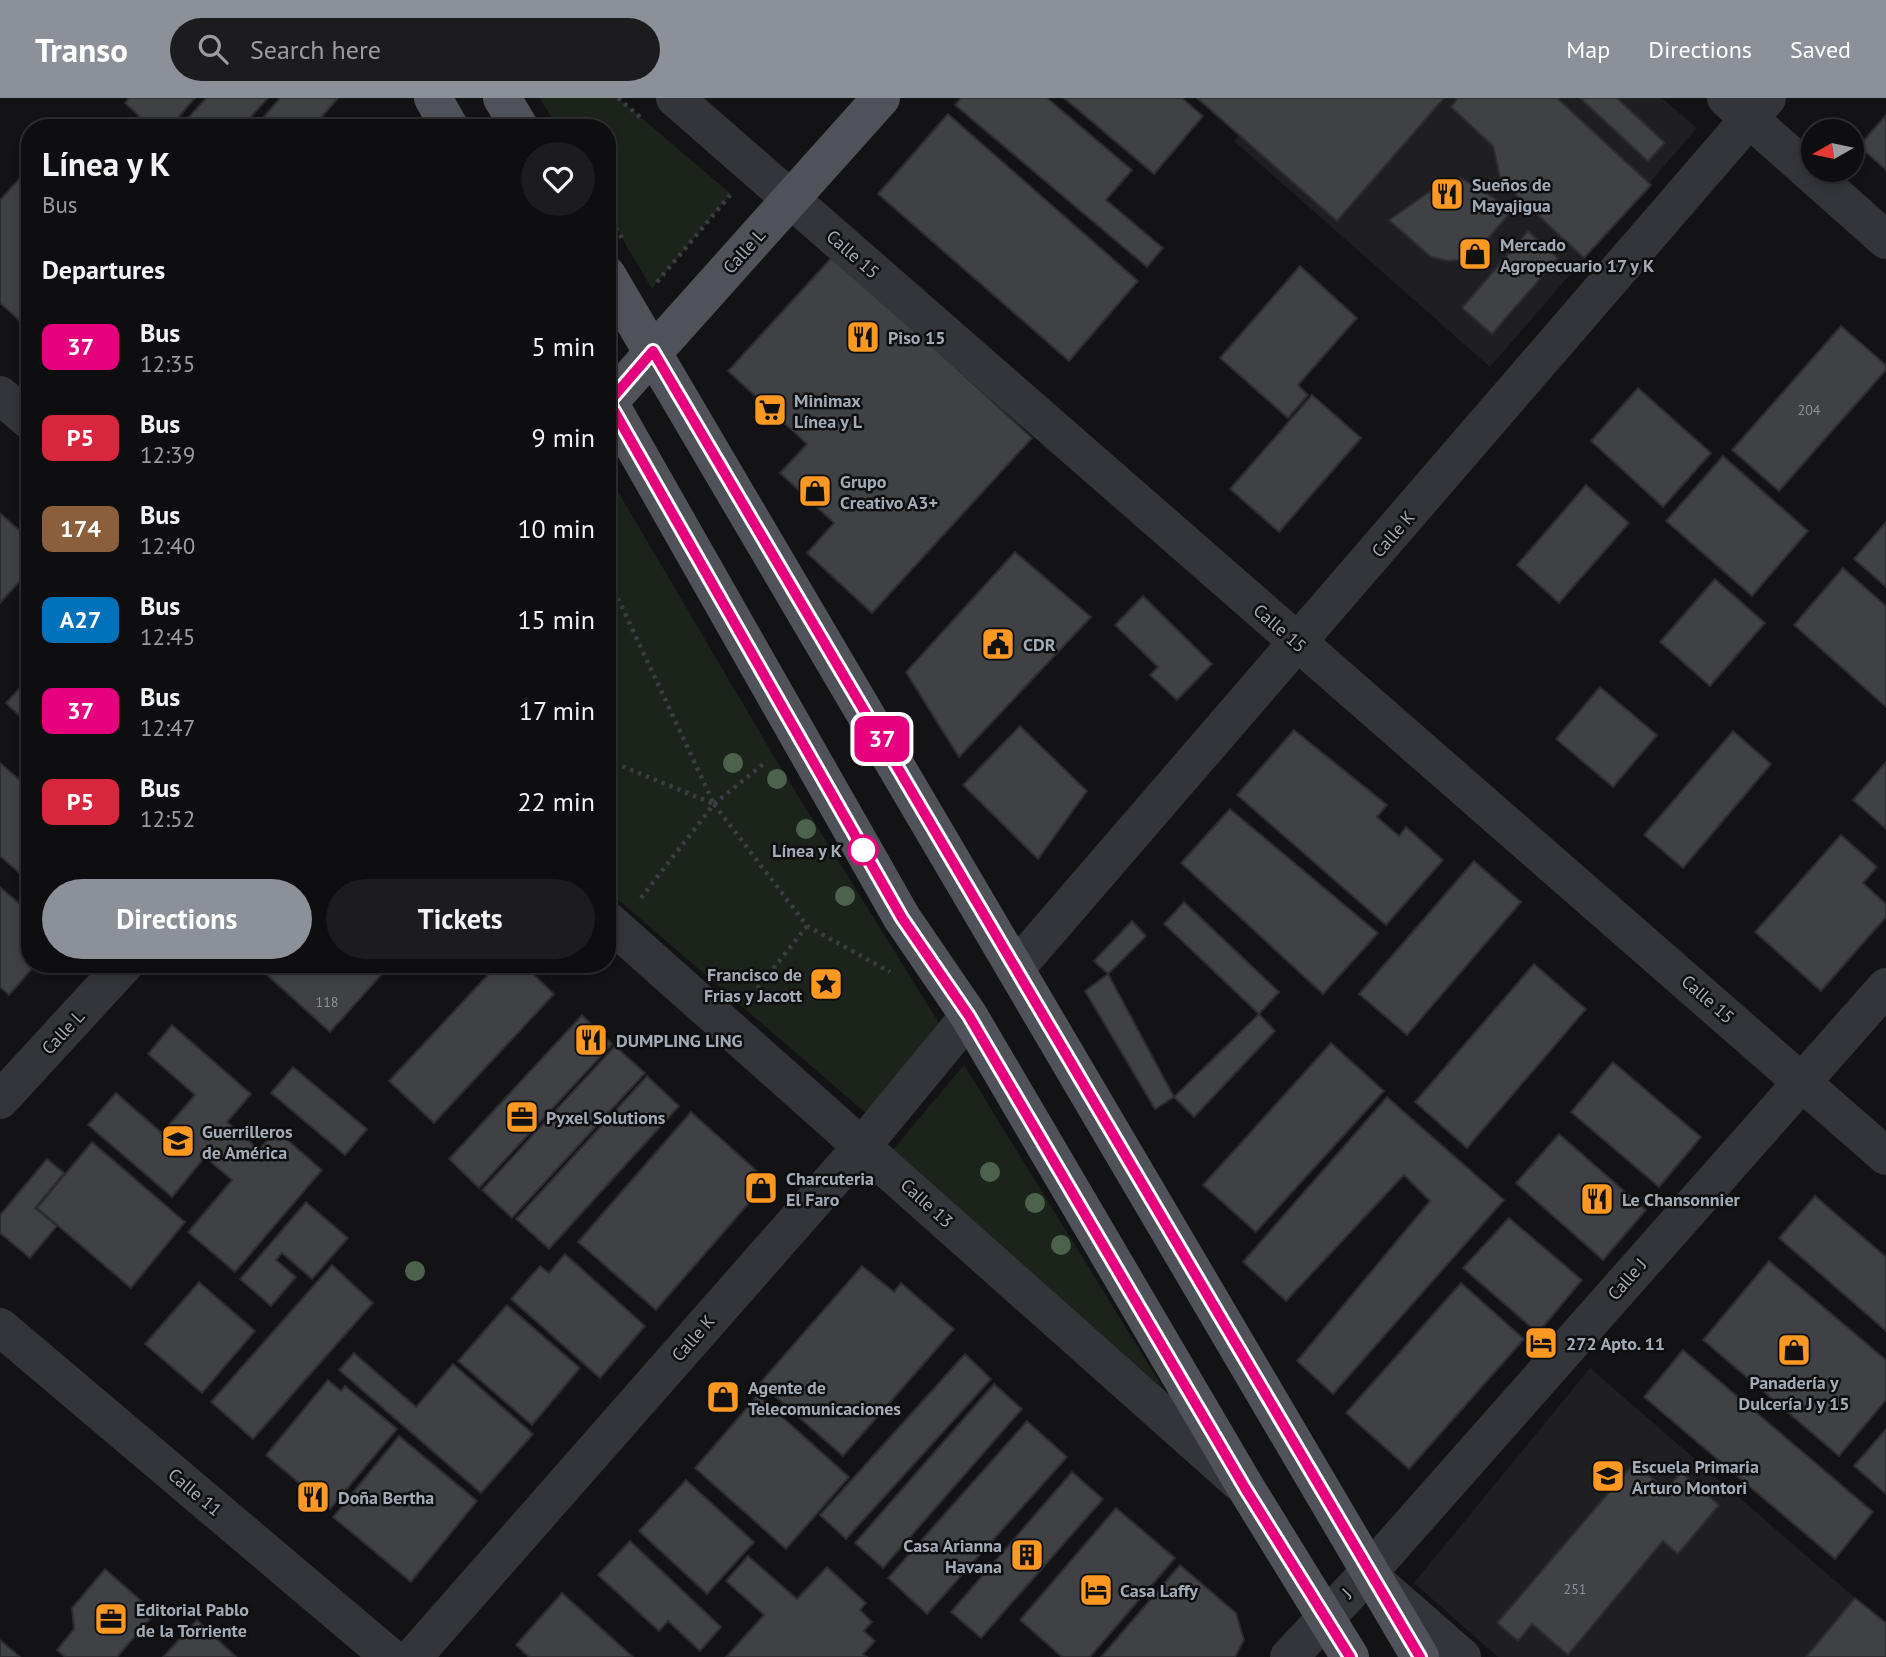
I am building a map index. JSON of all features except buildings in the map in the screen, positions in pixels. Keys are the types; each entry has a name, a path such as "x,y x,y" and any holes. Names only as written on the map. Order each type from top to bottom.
{"main road":[{"path":"433,98 445,119"},
{"path":"502,98 515,119"},
{"name":"Calle L","path":"616,393 880,98"},
{"path":"616,290 1420,1657"},
{"path":"616,416 902,918 969,1016 1245,1488 1350,1657"}],"street":[{"path":"1747,105 1886,240"},
{"name":"Calle K","path":"1016,968 1298,644 1747,105"},
{"name":"Calle 15","path":"661,110 791,199 1298,644 1803,1080 1886,1156"},
{"path":"0,395 21,413"},
{"name":"Calle 13","path":"616,929 863,1145 1245,1488"},
{"name":"Calle L","path":"0,1100 117,973"},
{"name":"Calle J","path":"1372,1577 1886,987"},
{"name":"Calle K","path":"413,1657 863,1145 969,1016"},
{"name":"Calle 11","path":"0,1327 390,1657"},
{"path":"1372,1577 1462,1657"},
{"name":"J","path":"1326,1616 1372,1577"},
{"path":"1289,1657 1326,1616"}],"path":[{"path":"618,98 661,110"},
{"path":"652,289 731,194 722,187"},
{"path":"616,594 714,804 807,926 900,977"},
{"path":"616,920 714,804 798,736"},
{"path":"616,764 714,804"},
{"path":"727,1026 807,926"}],"shaded area":[{"path":"540,98 618,98 731,194 652,289 616,228 616,119 553,119"},
{"name":"Mercado Agropecuario 17 y K","path":"1272,98 1662,98 1697,128 1490,367 1234,141"},
{"path":"616,488 782,770 939,1023 868,1115 616,898"},
{"path":"964,1065 1163,1388 891,1152"},
{"name":"Escuela Primaria Arturo Montori","path":"1590,1368 1855,1598 1806,1657 1498,1657 1414,1583"}],"bus line":[{"name":"37","path":"616,394 653,351 1420,1657"},
{"name":"37","path":"616,414 902,918 969,1016 1245,1488 1350,1657"}],"place":[{"name":"Sueños de Mayajigua","path":"1447,194"},
{"name":"Mercado Agropecuario 17 y K","path":"1475,254"},
{"name":"Piso 15","path":"863,337"},
{"name":"Minimax Línea y L","path":"770,410"},
{"name":"Grupo Creativo A3+","path":"815,491"},
{"name":"CDR","path":"998,644"},
{"name":"Línea y K","path":"863,850"},
{"name":"Francisco de Frias y Jacott","path":"826,984"},
{"name":"DUMPLING LING","path":"591,1040"},
{"name":"Pyxel Solutions","path":"522,1117"},
{"name":"Guerrilleros de América","path":"178,1141"},
{"name":"Charcuteria El Faro","path":"761,1188"},
{"name":"Le Chansonnier","path":"1597,1199"},
{"name":"272 Apto. 11","path":"1541,1343"},
{"name":"Panadería y Dulcería J y 15","path":"1794,1350"},
{"name":"Agente de Telecomunicaciones","path":"723,1397"},
{"name":"Escuela Primaria Arturo Montori","path":"1608,1476"},
{"name":"Doña Bertha","path":"313,1497"},
{"name":"Casa Arianna Havana","path":"1027,1555"},
{"name":"Casa Laffy","path":"1096,1590"},
{"name":"Editorial Pablo de la Torriente","path":"111,1619"}]}
